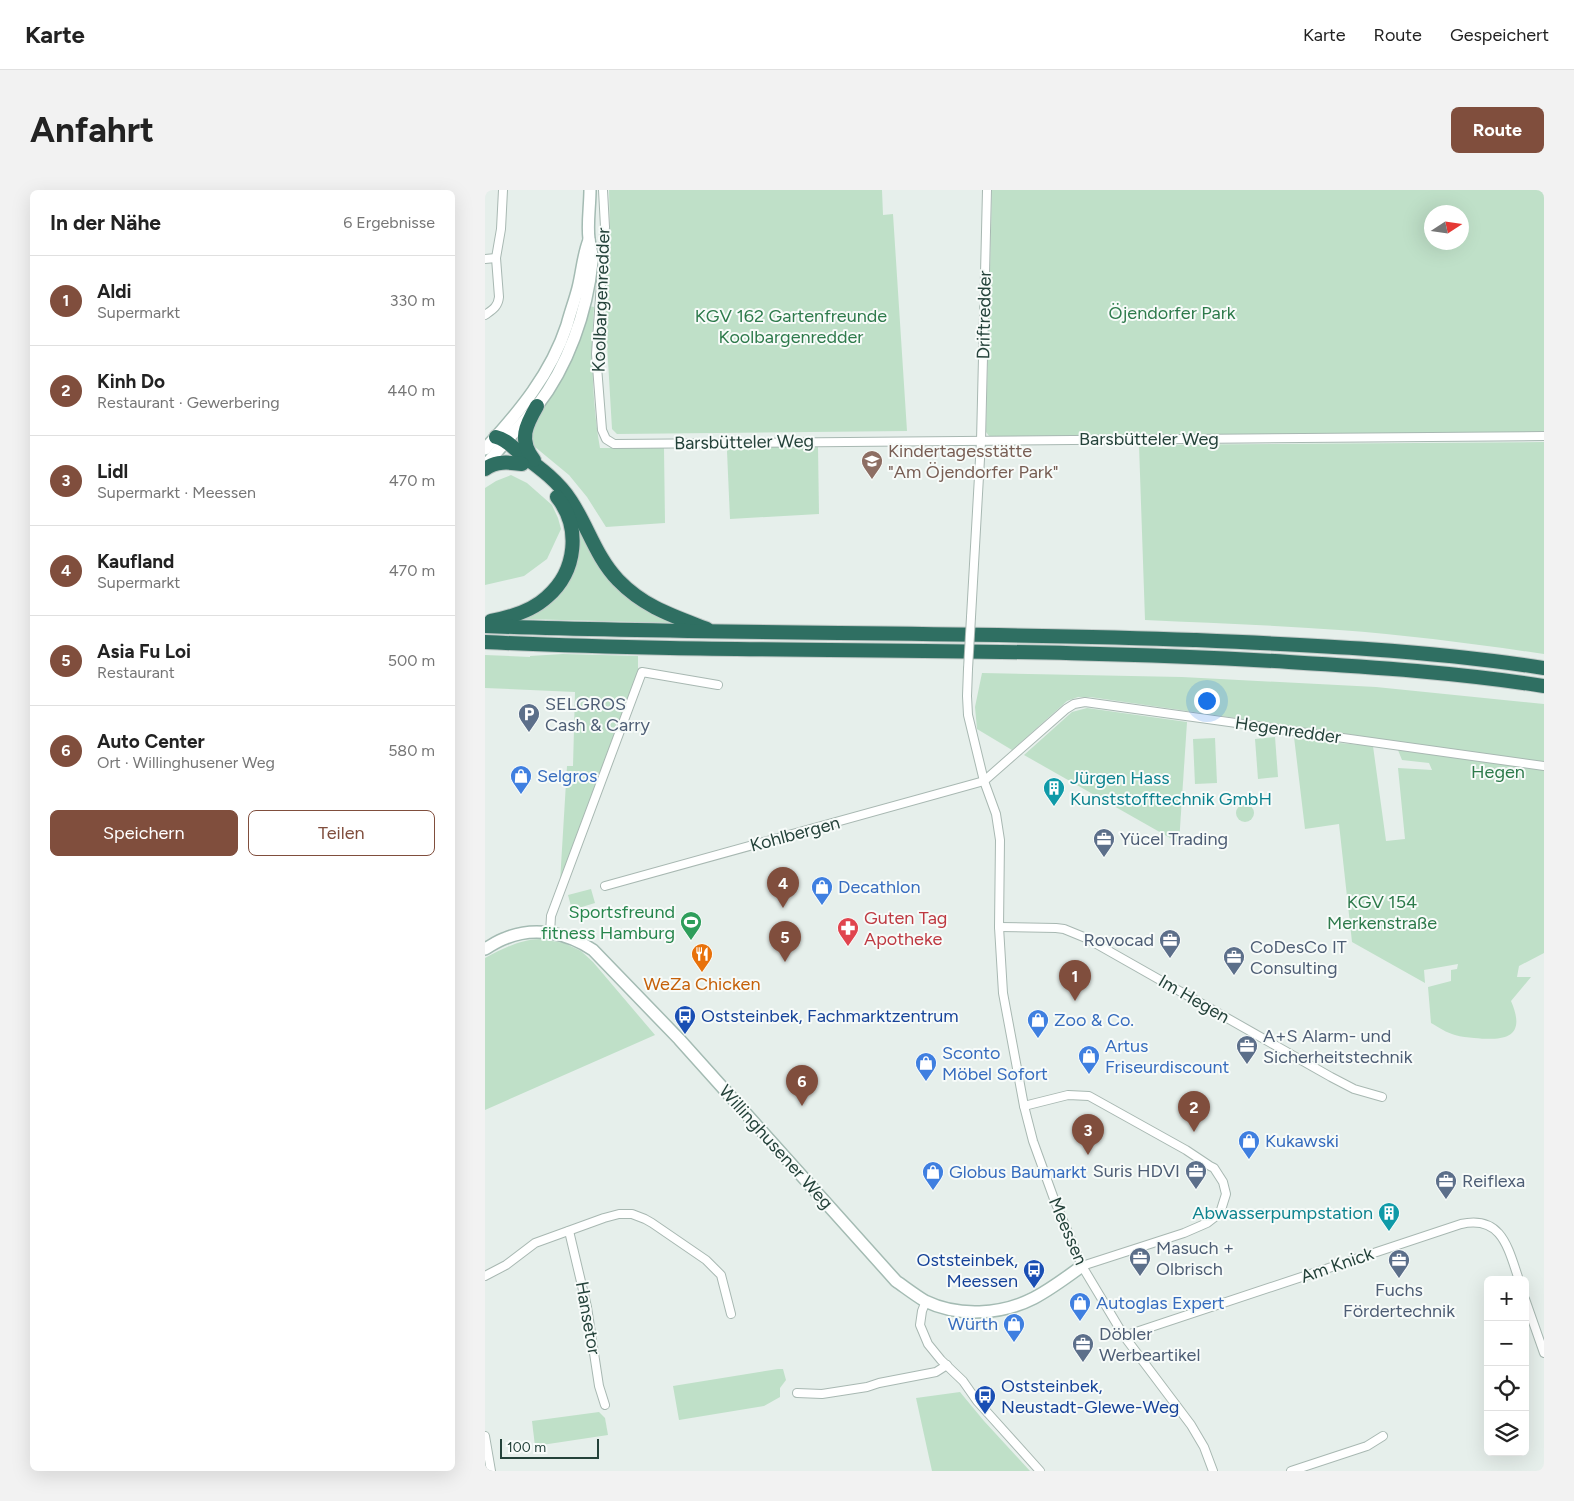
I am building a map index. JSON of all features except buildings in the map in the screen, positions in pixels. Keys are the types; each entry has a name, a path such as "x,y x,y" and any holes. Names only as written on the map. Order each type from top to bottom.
{"highway":[{"path":"537,406 527,425 525,439 528,452 539,467 565,492 576,508 603,561 626,587 644,602 665,614 717,633"},
{"path":"501,442 539,467"},
{"path":"485,622 519,614 547,597 563,578 572,551 572,524 564,506 548,487 521,464 501,442"},
{"path":"485,468 502,462 521,464"},
{"path":"485,626 717,633 1116,637 1261,643 1456,657 1544,668"},
{"path":"485,642 685,648 964,651 1210,657 1371,667 1544,686"}],"street":[{"path":"485,315 495,308 498,303 496,258 501,229 503,190"},
{"path":"485,468 547,370 566,327 589,240 590,190"},
{"name":"Koolbargenredder","path":"603,190 605,228 596,354 602,430 606,439"},
{"name":"Driftredder","path":"981,441 987,190"},
{"path":"485,449 501,442 537,406 556,376 578,325 588,287 593,251 589,240"},
{"path":"485,258 496,258"},
{"name":"Barsbütteler Weg","path":"606,439 614,444 1544,436"},
{"path":"981,441 967,696 969,715 984,781"},
{"path":"550,933 551,916 642,672 718,685"},
{"name":"Hegenredder","path":"984,781 1067,709 1074,704 1085,702 1544,766"},
{"name":"Kohlbergen","path":"605,886 984,781"},
{"name":"Meessen","path":"984,781 996,814 1000,840 999,927 1003,993 1024,1106 1043,1169 1082,1266 1124,1336 1191,1425 1204,1447 1213,1471"},
{"name":"Im Hegen","path":"999,927 1064,929 1086,938 1354,1090 1382,1097"},
{"name":"Willinghusener Weg","path":"485,949 510,936 535,932 550,933 581,942 600,956 630,990 685,1046 897,1281 926,1301 966,1311 998,1310 1033,1298 1082,1266"},
{"path":"1024,1106 1068,1096 1089,1096 1186,1150 1214,1168 1223,1182 1226,1194 1220,1213 1207,1223 1184,1233 1082,1266"},
{"path":"485,1276 507,1265 535,1243 619,1214 632,1214 645,1219 706,1260 721,1275 731,1314"},
{"name":"Am Knick","path":"1124,1336 1474,1221 1484,1222 1495,1229 1509,1250 1518,1276"},
{"name":"Hansetor","path":"569,1231 587,1307 599,1386 605,1405"},
{"path":"926,1301 920,1325 929,1344 1040,1471"},
{"path":"1529,1310 1544,1353"},
{"path":"797,1393 822,1394 867,1387 936,1372 947,1365"},
{"path":"485,1436 491,1471"},
{"path":"1291,1471 1367,1446 1383,1436"}],"green space":[{"name":"KGV 162 Gartenfreunde Koolbargenredder","path":"609,190 882,190 883,215 893,214 907,431 617,434 612,429 607,344 604,334 610,232"},
{"name":"Öjendorfer Park","path":"992,190 1544,190 1544,434 989,436 986,432"},
{"path":"589,306 594,307 593,378 600,448 664,448 665,523 606,527 587,497 569,475 529,442 530,432"},
{"path":"1544,442 1544,654 1365,632 1145,620 1139,445"},
{"path":"729,447 818,447 819,514 730,519 727,451"},
{"path":"511,475 527,483 552,505 561,529 547,559 524,576 485,585 485,488"},
{"path":"583,530 592,550 671,623 525,619 523,616 558,596 576,564 578,536"},
{"path":"563,654 638,656 638,672 560,882 567,766 573,766 575,692 485,688 485,655 530,657"},
{"path":"982,673 1182,677 1376,687 1544,704 1544,953 1519,966 1517,977 1531,977 1511,1001 1515,1013 1516,1023 1514,1030 1504,1037 1485,1039 1452,1034 1431,1023 1428,987 1451,981 1451,970 1457,969 1458,964 1424,970 1425,983 1352,942 1339,824 1305,829 1294,737 1373,746 1386,841 1405,839 1398,768 1432,770 1429,763 1402,760 1398,750 1429,754 1430,746 1090,697 1078,697 1067,701 1012,750 977,729 975,707"},
{"path":"1087,708 1187,722 1179,843 1024,755 1072,712"},
{"path":"1275,737 1278,777 1258,779 1255,739"},
{"path":"1215,738 1217,783 1195,784 1193,739"},
{"path":"1245,804 1251,807 1254,813 1251,819 1245,822 1239,819 1236,813 1239,807"},
{"path":"591,889 595,903 572,910 568,895"},
{"path":"540,939 564,943 581,951 593,962 655,1035 485,1110 485,958 518,943"},
{"path":"783,1369 786,1380 780,1388 780,1397 764,1406 679,1420 673,1386"},
{"path":"960,1392 1030,1471 932,1471 916,1398"},
{"path":"599,1412 605,1418 608,1435 535,1446 532,1421"}],"place":[{"name":"Kindertagesstätte \"Am Öjendorfer Park\"","path":"872,480"},
{"name":"SELGROS Cash & Carry","path":"529,733"},
{"name":"Selgros","path":"521,795"},
{"name":"Jürgen Hass Kunststofftechnik GmbH","path":"1054,807"},
{"name":"Yücel Trading","path":"1104,858"},
{"name":"Decathlon","path":"822,906"},
{"name":"Kaufland","path":"783,908"},
{"name":"Sportsfreund fitness Hamburg","path":"691,941"},
{"name":"Guten Tag Apotheke","path":"848,947"},
{"name":"Rovocad","path":"1170,959"},
{"name":"Asia Fu Loi","path":"785,962"},
{"name":"WeZa Chicken","path":"702,973"},
{"name":"CoDesCo IT Consulting","path":"1234,976"},
{"name":"Aldi","path":"1075,1001"},
{"name":"Oststeinbek, Fachmarktzentrum","path":"685,1035"},
{"name":"Zoo & Co.","path":"1038,1039"},
{"name":"A+S Alarm- und Sicherheitstechnik","path":"1247,1065"},
{"name":"Artus Friseurdiscount","path":"1089,1075"},
{"name":"Sconto Möbel Sofort","path":"926,1082"},
{"name":"Auto Center","path":"802,1106"},
{"name":"Kinh Do","path":"1194,1132"},
{"name":"Lidl","path":"1088,1155"},
{"name":"Kukawski","path":"1249,1160"},
{"name":"Suris HDVI","path":"1196,1190"},
{"name":"Globus Baumarkt","path":"933,1191"},
{"name":"Reiflexa","path":"1446,1200"},
{"name":"Abwasserpumpstation","path":"1389,1232"},
{"name":"Masuch + Olbrisch","path":"1140,1277"},
{"name":"Fuchs Fördertechnik","path":"1399,1279"},
{"name":"Oststeinbek, Meessen","path":"1034,1289"},
{"name":"Autoglas Expert","path":"1080,1322"},
{"name":"Würth","path":"1014,1343"},
{"name":"Döbler Werbeartikel","path":"1083,1363"},
{"name":"Oststeinbek, Neustadt-Glewe-Weg","path":"985,1415"}],"park label":[{"name":"Hegen","path":"1498,772"},
{"name":"KGV 154 Merkenstraße","path":"1382,912"}]}
